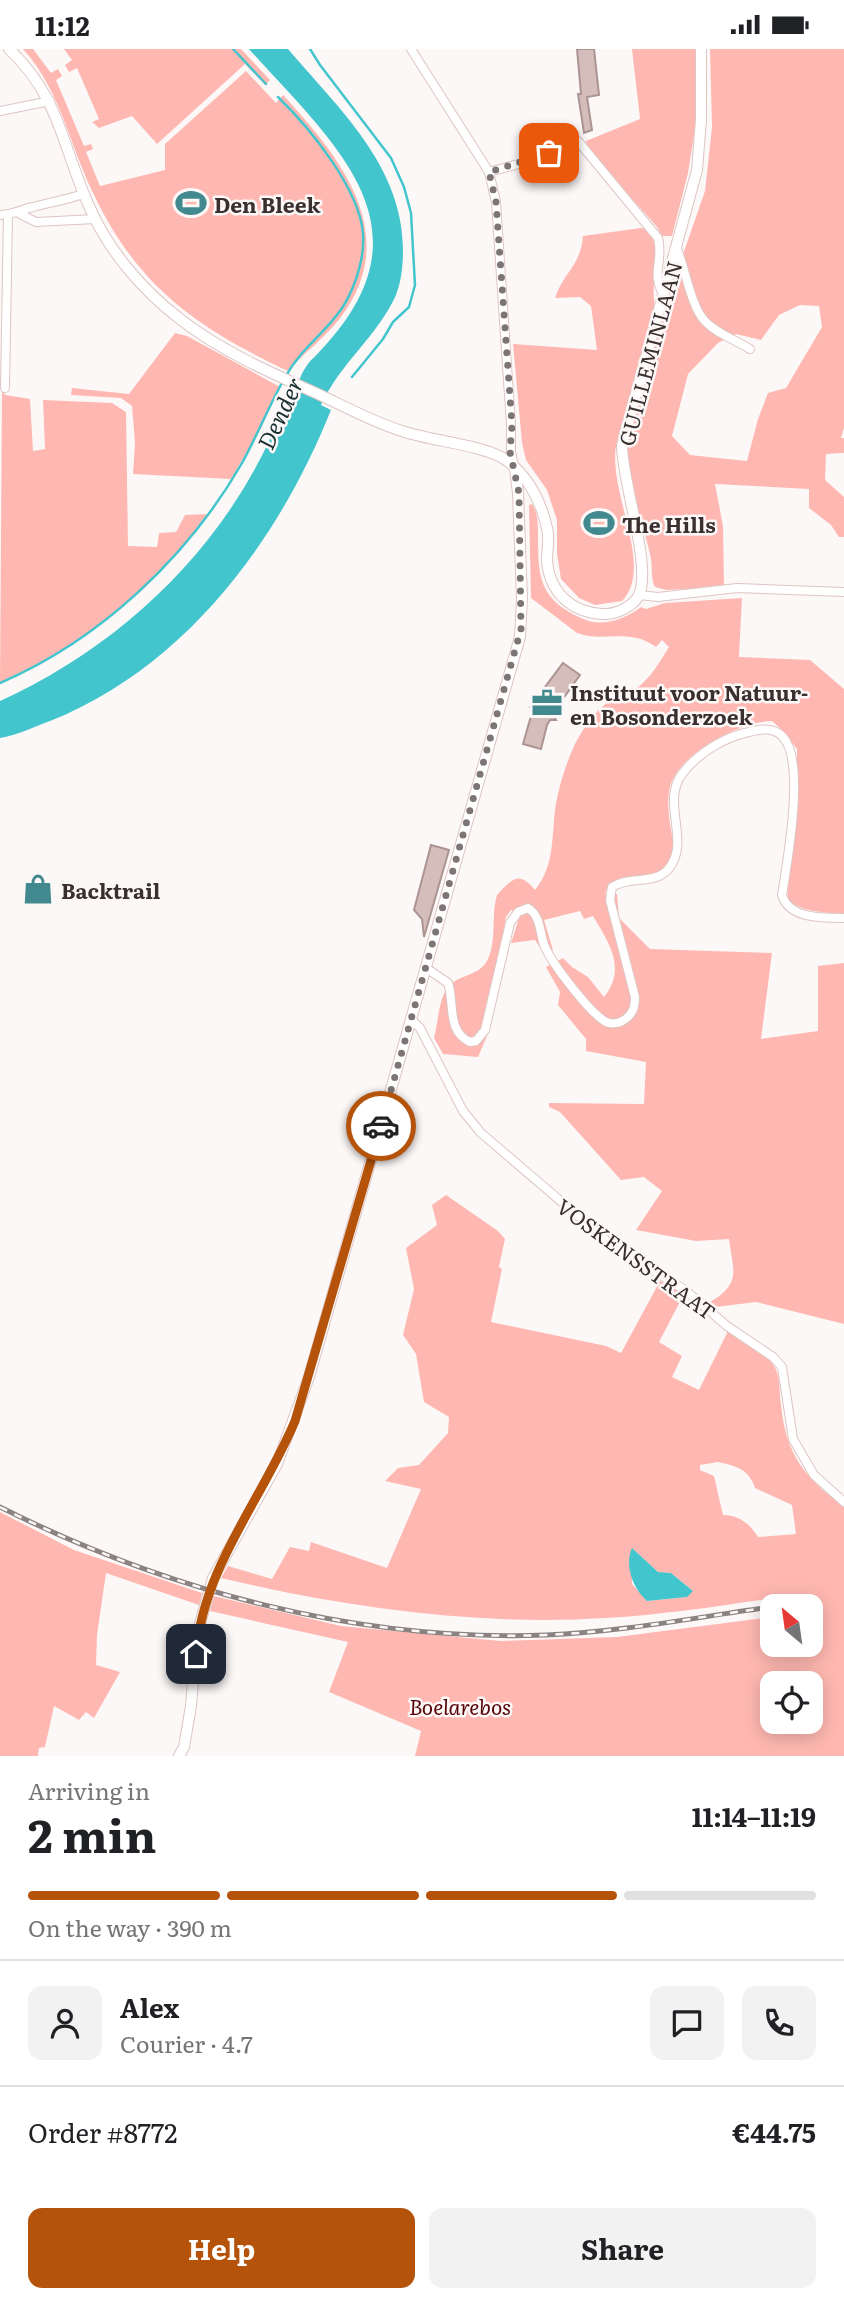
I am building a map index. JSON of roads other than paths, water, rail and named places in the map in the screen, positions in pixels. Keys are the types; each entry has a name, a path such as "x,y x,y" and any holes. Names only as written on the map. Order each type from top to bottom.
{"main road":[{"path":"9,49 36,79 50,101 83,194 95,219 123,263 145,289 181,320 274,374 351,410 414,435 495,452 514,467 539,499 548,531 547,561 551,583 564,601 586,612 607,614 626,609 639,595"},
{"name":"GUILLEMINLAAN","path":"639,595 642,563 622,464 622,445 697,170 701,120 701,49"},
{"path":"179,1756 184,1747 191,1706 197,1634 202,1613 218,1567 277,1464 295,1421 521,629 519,493 514,467"}],"street":[{"path":"411,49 489,172 496,202 512,425 510,452 514,467"},
{"path":"0,111 50,101"},
{"path":"489,172 533,160 577,141 658,238 660,258 656,282 664,296"},
{"path":"20,214 30,207 58,203 83,194"},
{"path":"5,388 4,215 20,214 36,222 95,219"},
{"path":"677,249 687,272 693,301 702,318 750,349"},
{"path":"639,595 658,597 737,588 844,592"},
{"path":"426,968 448,983 452,1017 459,1035 470,1042 476,1041 485,1030 489,1016 506,933 518,912 528,908 537,918 545,946 553,961 586,1002 603,1020 619,1023 626,1020 635,1008 635,997 610,900 612,887 664,875 677,850 673,802 676,784 682,774 718,744 747,732 760,730 778,733 786,739 791,751 793,823 782,895 784,902 796,913 844,918"},
{"name":"VOSKENSSTRAAT","path":"411,1019 420,1028 471,1124 507,1158 612,1245 685,1290 727,1326 773,1357 782,1367 793,1439 814,1475 844,1502"}],"water":[{"path":"249,49 288,49 346,116 379,164 392,190 400,218 403,260 396,295 379,324 338,376 321,405 331,410 284,507 221,595 184,634 143,668 99,698 50,721 0,738 0,701 47,677 92,649 134,616 172,580 207,540 238,497 264,451 285,402 293,394 307,365 354,307 370,266 372,227 361,190 341,155"},
{"path":"632,1548 658,1572 671,1573 693,1591 687,1597 647,1601 631,1576 629,1562"}],"waterway":[{"path":"233,49 266,84"},
{"path":"310,49 391,158 404,187 411,213 415,285 409,307 393,322 383,339 352,377"},
{"name":"Dender","path":"278,97 317,141 343,178 359,215 363,233 361,261 348,297 338,314 299,357 286,376"},
{"name":"Dender","path":"0,683 72,644 106,619 168,563 220,498 242,463 283,381"}],"railway":[{"path":"0,1507 64,1537 197,1586 265,1605 335,1620 405,1630 475,1635 546,1635 631,1627 760,1609"}],"place":[{"name":"Den Bleek","path":"191,203"},
{"name":"The Hills","path":"599,523"},
{"name":"Instituut voor Natuur- en Bosonderzoek","path":"547,703"},
{"name":"Backtrail","path":"38,889"}],"park label":[{"name":"Boelarebos","path":"460,1705"}]}
